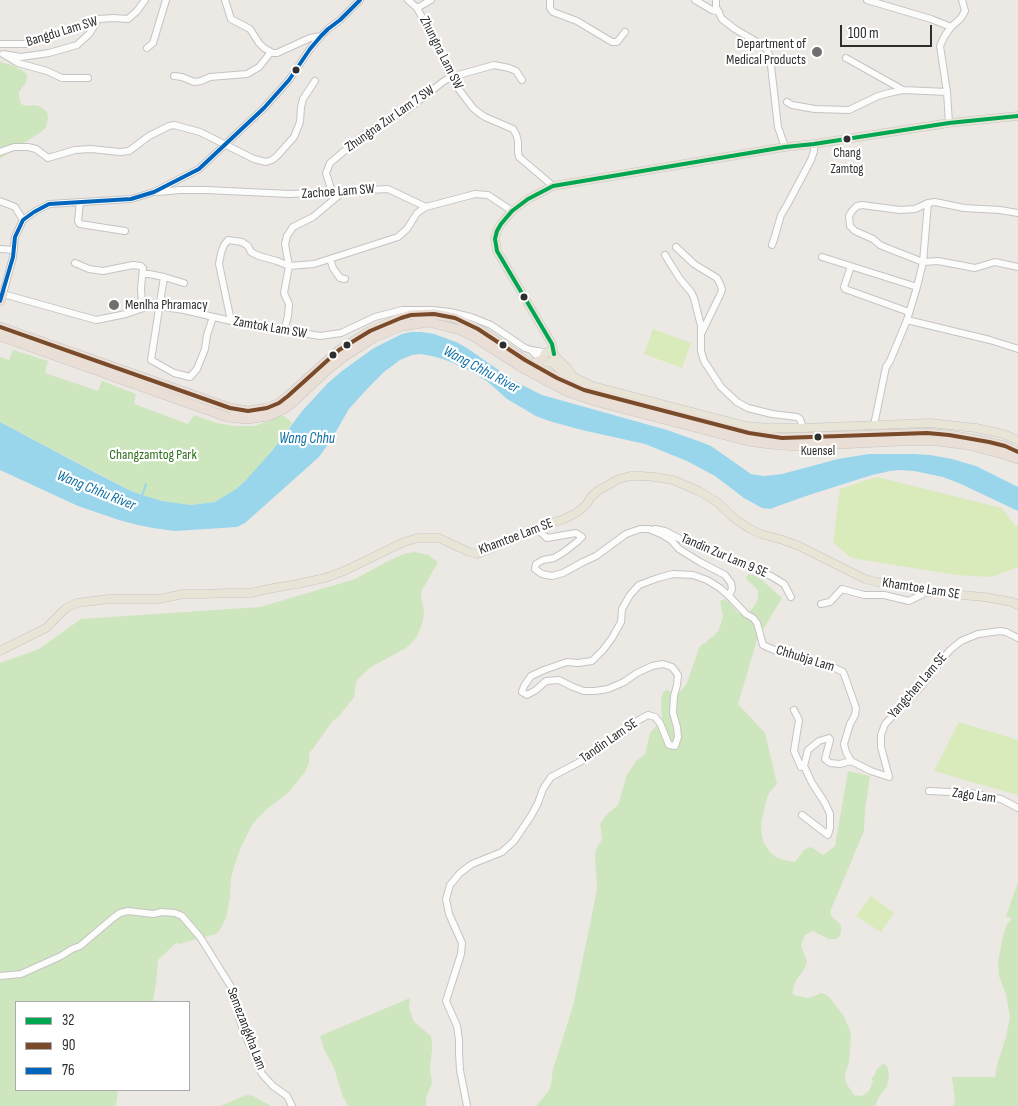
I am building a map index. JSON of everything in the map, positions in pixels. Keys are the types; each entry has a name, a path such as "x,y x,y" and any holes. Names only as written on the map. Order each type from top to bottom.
{"highway":[{"path":"0,327 230,408 248,410 267,408 279,403 339,350 370,331 411,315 434,314 455,318 478,329 534,375 568,392 598,402 753,442 796,446 938,441 976,447 1018,459"},
{"path":"0,336 227,417 247,420 277,413 292,403 328,370 357,347 373,338 402,326 429,322 460,330 584,390 761,436 782,438 928,433 989,442 1018,452"},
{"path":"531,364 549,357 547,373"}],"main road":[{"path":"1018,116 949,123 785,147 554,186 528,199 512,211 501,224 495,239 497,251 548,338 549,357 564,372 593,386 746,426 803,428 930,423 976,428 1003,434 1018,440"},
{"name":"Khamtoe Lam SE","path":"0,651 46,628 66,608 77,603 102,600 159,599 183,594 251,593 325,578 344,571 404,542 418,538 439,538 477,554 576,513 586,505 598,490 619,479 630,476 655,476 673,480 699,491 717,502 735,519 750,529 799,546 865,579 927,592 984,597 1012,602 1018,605"}],"street":[{"name":"Bangdu Lam SW","path":"0,44 27,44 76,29 98,19 128,19 145,0"},
{"path":"147,48 152,43 166,0"},
{"path":"225,0 231,19 250,28 259,43 271,52 278,53 310,38 321,36"},
{"path":"1,296 13,257 15,237 23,220 49,204 131,199 154,192 199,169 264,108 289,80 321,36 360,0"},
{"name":"Zhungna Lam SW","path":"408,0 417,8 451,77 473,108 485,117 513,129 518,141 519,157 554,186"},
{"path":"417,8 431,0"},
{"path":"550,0 550,8 553,12 577,20 612,42 617,42 626,32"},
{"path":"694,0 719,12"},
{"path":"716,0 716,7 722,19 767,50 770,57 778,127 785,147"},
{"path":"867,0 951,27"},
{"path":"949,123 947,92 940,46 951,27 962,18 965,11 962,0"},
{"path":"88,78 62,78 47,70 18,63 3,54 21,57 78,46 90,33 98,19"},
{"path":"174,76 194,82 201,81 210,76 247,74 259,67 271,52"},
{"path":"846,58 903,90"},
{"name":"Zhungna Zur Lam 7 SW","path":"332,192 326,173 330,163 362,136 407,110 444,80 494,65 509,68 516,72 522,80"},
{"path":"0,152 14,147 28,147 48,158 75,150 129,151 154,133 174,125 200,132 254,159 266,162 278,156 294,137 300,122 303,99 315,82"},
{"path":"787,102 792,105 815,109 850,110 878,96 903,90 947,92"},
{"path":"772,245 781,215 811,160 814,144"},
{"name":"Zachoe Lam SW","path":"154,192 180,190 276,194 388,189 426,207"},
{"path":"284,331 289,304 284,293 289,266 285,244 287,236 294,227 313,217 345,190"},
{"path":"231,321 219,264 221,252 228,240 242,242 248,246 251,252 289,266 314,264 398,237 407,229 417,213 426,207 474,194 488,195 512,211"},
{"path":"0,201 15,207 23,220"},
{"path":"80,202 78,221 80,224 125,231"},
{"path":"874,425 886,366 890,361 907,320 917,287 923,262 928,202"},
{"path":"1018,213 964,208 928,202 916,208 900,210 862,205 857,206 849,216 850,226 855,231 873,239 880,245 923,262 938,261 975,268 995,262 1018,267"},
{"path":"676,247 694,264 717,278 722,286 720,295 701,333"},
{"path":"0,249 14,250"},
{"path":"665,255 694,298 701,326 701,351 704,361 713,376 737,402 748,408 766,413 797,417 800,419 803,428"},
{"path":"822,257 917,287"},
{"path":"330,259 336,273 340,278 345,279"},
{"path":"75,263 89,269 103,271 133,265 141,266 143,268 142,308"},
{"path":"851,266 845,289 910,312"},
{"path":"143,274 164,277 184,283"},
{"path":"164,277 150,360 174,372 190,377 197,369 205,349 213,317"},
{"name":"Zamtok Lam SW","path":"1,296 96,320 126,314 152,305 284,331 320,336 342,333 375,317 402,310 432,310 471,317 492,325 525,348 538,351 549,357"},
{"path":"907,320 990,340 1018,349"},
{"path":"536,528 547,538 576,533 582,536 564,552 554,558 543,560 536,564 535,569 542,574 552,576 563,573 596,556 626,534 640,529 649,529 671,540 687,554 725,575 731,583 732,589 728,596"},
{"name":"Tandin Zur Lam 9 SE","path":"649,529 665,531 686,542 725,555 771,576 784,584 791,597"},
{"name":"Tandin Lam SE","path":"467,1106 460,1070 457,1026 446,1001 456,973 462,943 449,914 446,899 450,885 472,864 502,852 514,841 531,816 543,789 551,777 591,756 623,733 637,720 648,715 655,717 660,723 670,745 675,746 678,737 678,727 673,713 678,675 672,667 664,664 652,666 608,689 584,691 559,680 546,681 527,695 522,692 524,686 531,676 544,670 567,662 592,661 612,638 621,622 622,608 639,585 673,574 693,575 714,584 727,593 728,596"},
{"path":"821,604 830,602 842,589 864,595 884,595 909,601 927,592"},
{"name":"Chhubja Lam","path":"728,596 746,614 753,618 757,624 763,644 781,653 843,672 856,708 844,744 851,761"},
{"name":"Yangchen Lam SE","path":"804,766 808,750 819,741 829,738 825,760 830,763 840,764 851,761 889,777 881,746 885,724 918,690 950,650 961,641 978,634 1000,631 1017,638"},
{"path":"794,710 799,720 794,751 801,767 804,766 812,784 825,802 830,814 828,835 802,815"},
{"name":"Zago Lam","path":"929,792 970,793 1001,799 1018,808"},
{"name":"Semezangkha Lam","path":"0,976 21,974 61,956 80,946 120,913 128,911 153,914 162,912 175,913 182,916 200,937 233,990 243,1030 262,1074 273,1086 287,1096 292,1106"}],"green space":[{"path":"0,61 26,73 26,82 19,92 21,104 39,106 47,112 48,118 46,127 41,132 0,159"},
{"path":"653,329 691,343 682,368 644,354"},
{"name":"Changzamtog Park","path":"13,350 48,361 45,373 98,391 102,381 136,394 134,404 188,424 194,415 217,423 235,426 255,426 283,415 292,423 260,466 236,489 215,502 191,505 152,499 131,491 0,422 0,357 9,360"},
{"path":"877,477 1002,508 1015,526 1018,526 1018,567 991,577 957,575 851,558 833,542 840,489"},
{"path":"414,552 428,555 438,562 422,590 423,621 417,637 406,648 371,667 358,679 354,697 332,722 309,754 309,763 305,772 289,792 267,809 251,827 234,867 226,918 220,930 216,934 179,944 176,943 158,960 153,1001 15,1001 15,1091 118,1091 115,1106 0,1106 0,663 39,649 81,619 260,607 355,579 404,554"},
{"path":"749,574 762,580 782,598 757,640 738,704 765,733 777,784 767,798 761,824 764,843 770,852 776,857 795,862 804,850 808,848 811,847 823,855 835,846 848,771 870,776 864,831 830,912 832,917 840,924 841,933 836,939 829,939 813,931 805,935 801,945 807,962 796,980 792,993 807,998 821,993 825,994 844,1016 851,1037 849,1062 845,1075 846,1083 854,1095 862,1096 869,1091 873,1081 871,1078 883,1064 888,1069 887,1086 875,1106 536,1106 548,1092 551,1084 553,1069 573,1006 596,895 595,856 596,849 602,839 600,824 606,815 618,805 627,775 636,761 645,754 650,733 662,720 661,700 663,693 666,690 670,691 673,692 674,696 680,692 687,683 699,648 719,630 723,616 720,601 725,599 742,615 749,612 755,605 758,591 747,580 746,577"},
{"path":"959,722 1018,740 1018,795 934,771"},
{"path":"1018,882 1018,1106 953,1106 955,1100 952,1077 995,1077 1010,1017 1006,995 999,976 998,962 1003,936 1007,924 1012,919 1006,916"},
{"path":"871,896 894,913 881,932 856,916"},
{"path":"410,998 409,1008 414,1022 431,1036 430,1067 432,1083 426,1098 426,1106 348,1106 320,1036"},
{"path":"247,1095 253,1096 271,1106 220,1106"}],"water":[{"name":"Wang Chhu","path":"411,332 434,334 456,342 514,381 542,395 667,430 711,446 751,474 764,476 782,474 838,459 869,454 930,455 976,466 1018,487 1018,511 943,477 900,470 872,475 770,509 762,508 744,498 715,476 687,461 645,444 582,430 536,416 507,399 488,382 469,370 446,360 421,354 412,355 400,360 384,372 349,409 319,457 245,523 237,527 175,531 138,525 78,506 0,470 0,422 131,491 162,501 191,505 215,502 236,489 246,480 271,452 303,410 328,383 374,348 402,334"}],"waterway":[{"name":"Wang Chhu River","path":"142,496 146,484"}],"transit line":[{"name":"76","path":"0,301 13,257 15,237 23,220 49,204 131,199 154,192 199,169 264,108 289,80 321,36 360,0"},
{"name":"32","path":"554,354 552,344 497,251 495,239 501,224 512,211 528,199 553,186 785,147 949,123 1018,116"},
{"name":"90","path":"0,327 230,408 248,411 267,408 279,403 339,350 370,331 411,315 434,314 455,318 478,329 525,360 557,378 584,390 749,433 782,438 927,433 989,442 1018,452"}],"place":[{"name":"Department of Medical Products","path":"817,52"},
{"name":"Chang Zamtog","path":"847,139"},
{"name":"Menlha Phramacy","path":"114,305"},
{"name":"Kuensel","path":"818,437"}]}
